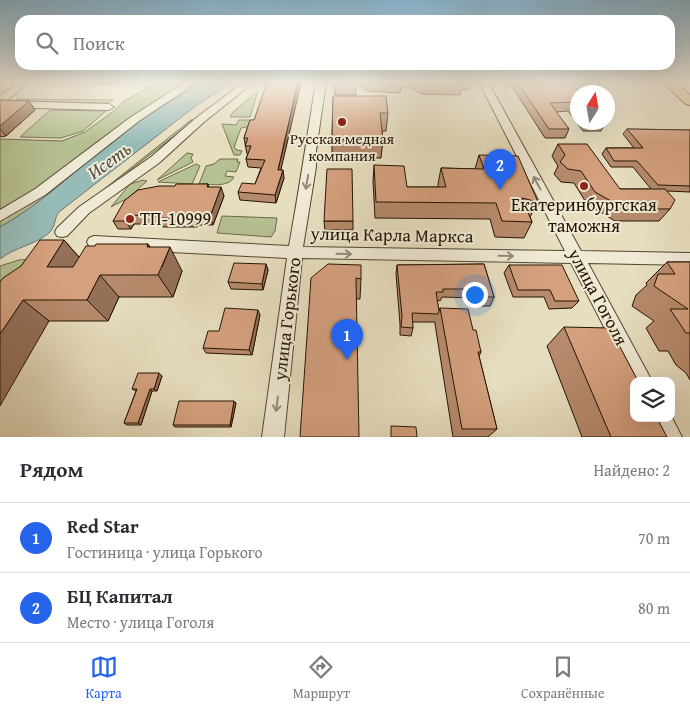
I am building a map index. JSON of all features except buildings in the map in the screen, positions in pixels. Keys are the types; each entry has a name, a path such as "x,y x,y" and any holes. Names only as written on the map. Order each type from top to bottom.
{"street":[{"path":"0,216 40,192 134,119 160,102"},
{"path":"58,237 84,210 155,160 200,120 223,102"},
{"name":"улица Горького","path":"273,437 295,252 310,167 310,152 318,102"},
{"name":"улица Гоголя","path":"494,102 640,377"},
{"path":"0,103 109,107"},
{"name":"улица Карла Маркса","path":"94,242 295,252 690,258"},
{"path":"664,422 671,437"}],"green space":[{"path":"123,102 170,102 139,121 103,148 41,200 0,227 0,139 62,141 85,132"},
{"path":"244,102 254,102 250,117 230,117"},
{"path":"50,110 106,111 83,131 61,138 20,137"},
{"path":"191,120 195,120 64,221"},
{"path":"239,120 255,120 252,126 241,128 234,147 242,151 240,155 234,155 222,124 236,125"},
{"path":"187,153 193,154 191,158 193,162 157,180"},
{"path":"220,159 238,159 237,162 240,162 236,172 227,171 225,176 234,177 228,183 219,185 199,184 206,166 214,164"},
{"path":"196,164 200,166 192,184 158,182"},
{"path":"143,180 147,181 128,198 111,207 130,184"},
{"path":"222,216 277,218 275,231 271,237 217,233"},
{"path":"41,259 0,294 0,266 19,260"}],"water":[{"name":"Исеть","path":"170,102 201,102 59,212 49,233 0,259 0,227 41,200 103,148 139,121"}],"place":[{"name":"Русская медная компания","path":"342,122"},
{"name":"Екатеринбургская таможня","path":"584,186"},
{"name":"БЦ Капитал","path":"500,190"},
{"name":"ТП-10999","path":"130,219"},
{"name":"Red Star","path":"347,360"}]}
